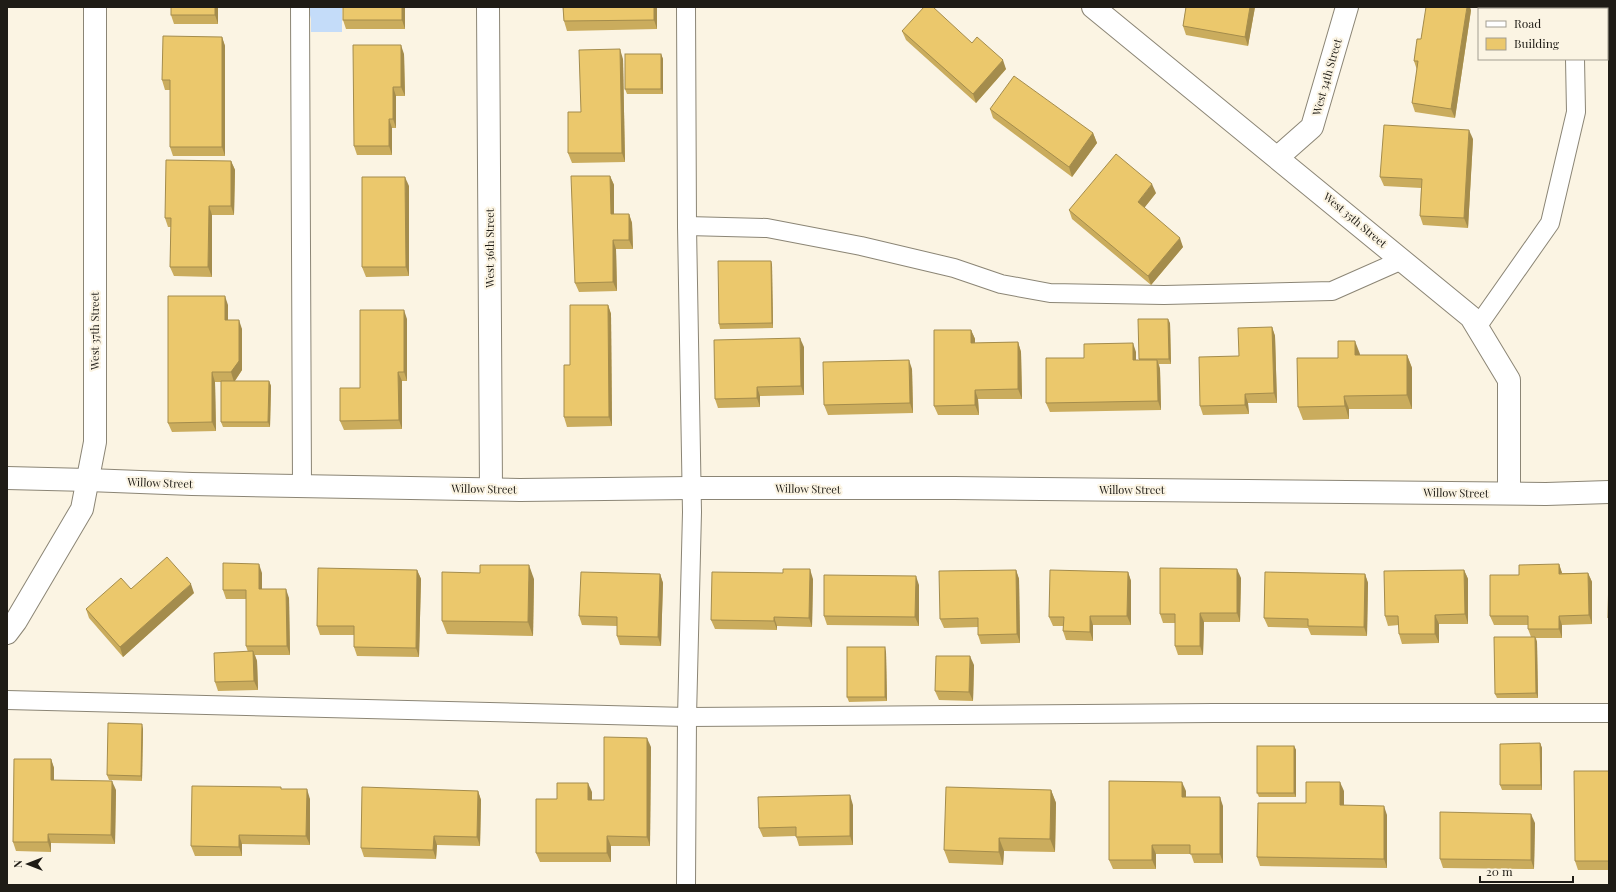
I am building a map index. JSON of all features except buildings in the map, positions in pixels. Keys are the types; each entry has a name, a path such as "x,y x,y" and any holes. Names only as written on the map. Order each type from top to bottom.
{"street":[{"name":"West 37th Street","path":"7,633 16,621 82,509 95,442 95,7"},
{"name":"West 36th Street","path":"488,7 491,489"},
{"name":"West 35th Street","path":"1093,7 1278,157 1471,317 1509,380 1509,493"},
{"name":"West 34th Street","path":"1278,157 1312,127 1347,7"},
{"name":"Willow Street","path":"7,478 192,484 491,489 690,488 1509,493 1609,492"}],"lane":[{"path":"300,7 302,486"},
{"path":"686,7 690,488 692,512 686,717 686,885"},
{"path":"1477,327 1550,223 1576,112 1575,60"},
{"path":"687,226 767,228 861,246 954,268 1001,284 1050,293 1164,295 1332,291 1402,260"},
{"path":"7,700 686,717 1213,713 1609,713"}],"water":[{"path":"308,7 342,7 342,32 311,32 311,19"}]}
